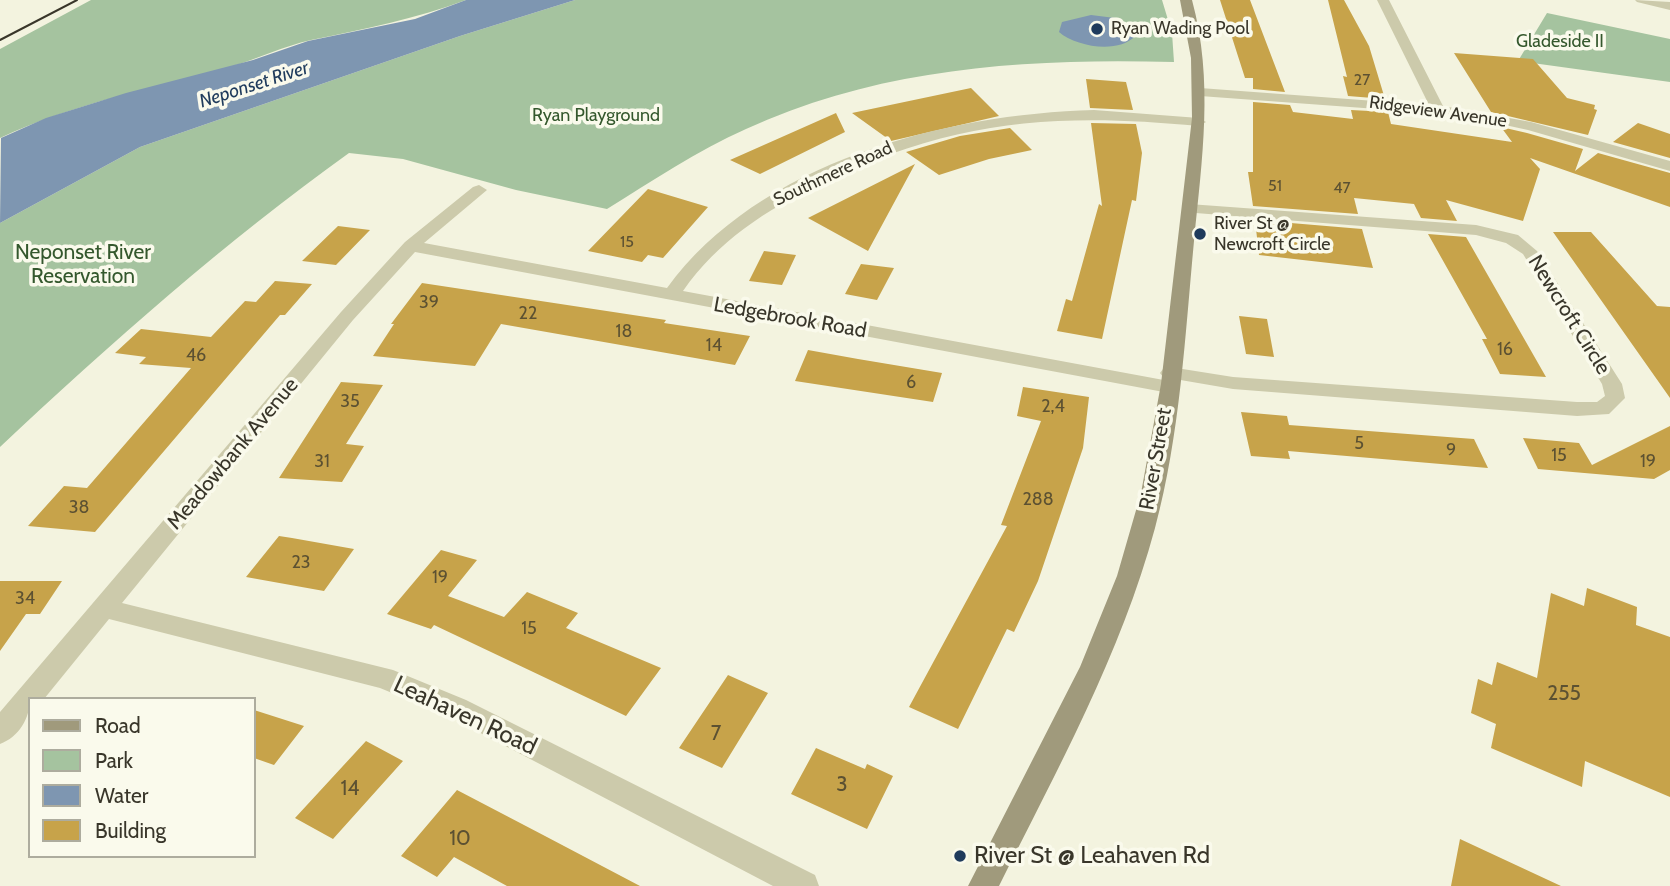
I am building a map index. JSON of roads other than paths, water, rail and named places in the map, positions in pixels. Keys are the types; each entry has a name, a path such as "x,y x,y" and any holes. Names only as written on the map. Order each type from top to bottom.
{"main road":[{"name":"River Street","path":"983,886 1088,681 1121,603 1152,493 1170,380 1199,122 1200,92 1195,37 1186,0"}],"street":[{"path":"1383,0 1432,92 1437,108"},
{"path":"1640,0 1670,6"},
{"name":"Ridgeview Avenue","path":"1200,92 1437,108 1531,126 1670,166"},
{"name":"Southmere Road","path":"670,296 694,260 739,220 885,148 971,125 1051,113 1110,113 1199,122"},
{"name":"Meadowbank Avenue","path":"29,697 347,316 411,246 479,190"},
{"name":"Newcroft Circle","path":"1170,380 1577,409 1602,409 1615,398 1612,384 1535,258 1513,239 1476,230 1189,209"},
{"name":"Ledgebrook Road","path":"411,246 670,296 1170,380"},
{"name":"Leahaven Road","path":"103,608 384,678 457,708 803,886"},
{"name":"Meadowbank Avenue","path":"0,732 28,698"}],"water":[{"name":"Neponset River","path":"466,0 575,0 460,36 140,147 0,223 1,138 46,118 126,93 253,60 308,41 415,19"},
{"name":"Ryan Wading Pool","path":"1091,15 1115,18 1132,26 1135,36 1128,42 1108,47 1086,45 1059,32 1062,22"}],"tram line":[{"path":"0,40 77,0"}],"place":[{"name":"Ryan Wading Pool","path":"1097,29"},
{"name":"River St @ Newcroft Circle","path":"1200,234"},
{"name":"River St @ Leahaven Rd","path":"960,856"}],"park label":[{"name":"Gladeside II","path":"1560,42"},
{"name":"Ryan Playground","path":"596,116"},
{"name":"Neponset River Reservation","path":"83,265"}]}
